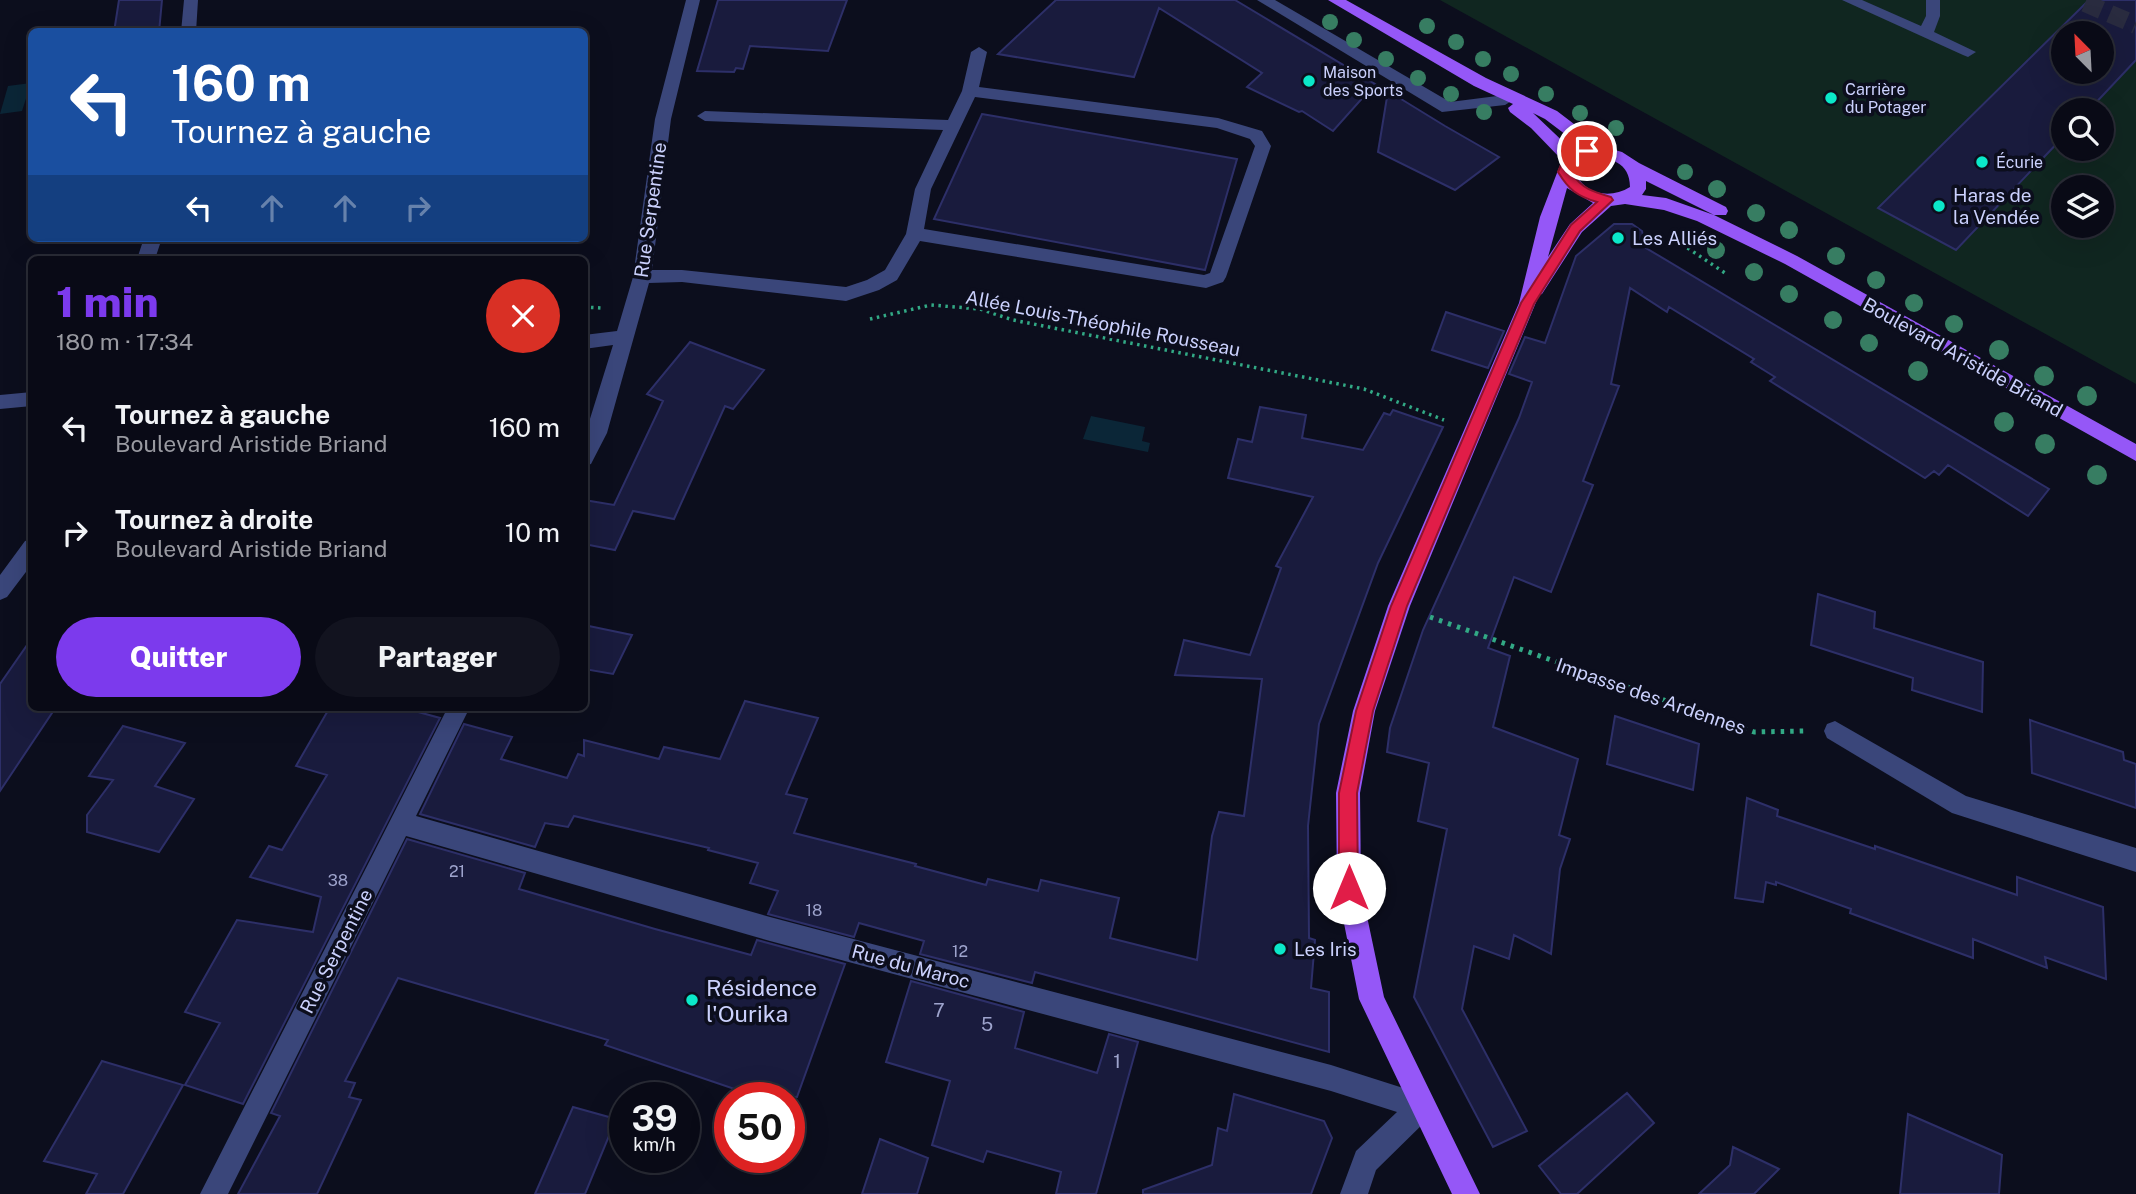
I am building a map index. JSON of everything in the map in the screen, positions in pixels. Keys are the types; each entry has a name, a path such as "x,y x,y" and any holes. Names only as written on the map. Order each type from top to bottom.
{"main road":[{"name":"Boulevard Aristide Briand","path":"1335,0 1480,82 1551,115 1599,151 1617,155 1673,189 1711,205 1791,260"},
{"name":"Boulevard Aristide Briand","path":"1480,82 1537,124 1567,165 1574,187 1584,194 1607,200 1625,198 1666,204 1703,216 1791,260 2136,453"},
{"path":"1466,1194 1372,999 1349,888 1348,793 1364,711 1399,606 1528,303 1549,217 1567,165 1587,151 1599,151"},
{"path":"1625,198 1638,189 1640,182 1635,168"},
{"path":"1528,303 1576,228 1607,200"}],"street":[{"path":"188,28 191,0"},
{"name":"Rue Serpentine","path":"588,450 597,433 642,277 663,119 693,0"},
{"path":"1264,0 1448,108 1505,100"},
{"path":"1849,0 1968,52"},
{"path":"1926,33 1933,16 1933,0"},
{"path":"642,277 682,276 846,294 873,285 891,275 915,234 923,189 970,91 979,52"},
{"path":"915,234 1206,282 1217,277 1264,146 1256,135 1218,123 970,91"},
{"path":"705,116 953,125"},
{"path":"588,342 624,337"},
{"path":"0,402 28,399"},
{"path":"0,591 28,552"},
{"name":"Rue Serpentine","path":"214,1194 457,711"},
{"path":"1835,731 1960,805 2136,860"},
{"name":"Rue du Maroc","path":"401,823 770,929 1331,1078 1422,1107"},
{"path":"1354,1194 1366,1161 1422,1107"}],"path":[{"name":"Allée Louis-Théophile Rousseau","path":"863,321 931,305 980,309 1013,320 1364,389 1474,432"},
{"name":"Impasse des Ardennes","path":"1399,606 1754,732 1835,731"}],"green space":[{"name":"Haras de la Vendée","path":"1440,0 2136,0 2136,384"}],"water":[{"path":"28,83 28,92 22,111 0,114 8,86"},
{"path":"1091,416 1145,427 1142,441 1150,443 1148,452 1083,439"}],"building":[{"path":"119,0 162,0 159,28 115,28"},
{"path":"718,0 847,0 828,51 750,46 743,69 736,68 734,72 697,71"},
{"path":"1056,0 1235,0 1375,84 1333,131 1302,111 1299,112 1247,87 1262,73 1159,8 1134,77 998,54"},
{"name":"Écurie","path":"2089,0 2136,0 2136,60 2114,83 2114,21 2068,21"},
{"name":"Écurie","path":"2051,37 2051,84 2113,84 2100,98 2051,98 2051,150 1956,250 1878,208"},
{"path":"1388,91 1499,157 1455,190 1378,152"},
{"path":"982,114 1237,159 1205,270 934,219"},
{"path":"1614,224 1632,224 1642,231 1646,248 2049,489 2028,516 1948,465 1939,475 1934,471 1925,478 1770,381 1775,377 1751,362 1754,359 1669,307 1667,312 1630,288 1611,384 1619,386 1583,481 1593,485 1551,592 1514,577 1488,648 1510,656 1493,727 1578,759 1559,835 1570,839 1560,869 1551,954 1514,935 1509,959 1474,946 1462,1009 1527,1131 1493,1147 1414,997 1447,829 1418,821 1429,763 1387,752 1390,728 1423,630 1519,418 1532,382 1509,374 1525,337 1545,343 1576,256"},
{"path":"1446,312 1504,331 1488,368 1432,350"},
{"path":"690,342 764,370 733,409 725,406 674,519 633,511 615,550 588,545 588,501 614,505 663,401 647,394"},
{"path":"1260,407 1306,415 1302,438 1363,450 1384,413 1390,415 1393,410 1443,427 1378,563 1319,724 1308,826 1309,938 1315,940 1311,988 1329,992 1329,1052 1035,972 1032,983 920,954 924,941 859,923 854,937 768,914 778,891 750,883 758,863 708,850 709,848 574,816 568,827 545,823 535,847 420,814 464,724 512,737 501,759 567,778 578,754 584,756 584,740 659,759 664,747 720,759 745,701 818,718 786,794 807,799 794,833 986,885 988,879 1038,891 1041,880 1119,898 1110,938 1197,960 1212,836 1219,812 1244,816 1262,679 1175,675 1184,640 1250,655 1281,568 1276,566 1313,497 1228,478 1238,439 1252,442"},
{"path":"1818,594 1875,612 1874,628 1983,662 1982,712 1912,690 1913,678 1811,645"},
{"path":"588,626 632,635 613,674 588,670"},
{"path":"28,644 28,711 53,711 0,791 0,684"},
{"path":"328,711 415,711 440,718 243,1104 185,1085 220,1023 185,1012 237,920 313,932 321,897 250,877 269,846 282,850 327,775 296,766"},
{"path":"1615,716 1699,744 1693,790 1607,764"},
{"path":"2030,720 2123,752 2124,760 2136,764 2136,808 2032,773"},
{"path":"123,726 185,743 155,786 194,799 159,852 87,832 87,815 113,780 89,776"},
{"path":"1747,798 1778,810 1777,816 1875,849 1875,846 2017,895 2017,877 2103,907 2106,979 2045,957 2047,968 1973,939 1973,958 1850,913 1851,909 1776,882 1776,885 1766,882 1763,902 1735,898"},
{"path":"407,839 525,873 519,889 655,929 751,955 757,940 845,964 802,1082 714,1082 605,1045 608,1040 398,978 345,1081 355,1083 349,1097 361,1100 317,1194 238,1194 280,1116 271,1113"},
{"path":"911,981 1024,1012 1015,1048 1097,1073 1109,1034 1138,1042 1096,1194 1056,1194 1061,1172 987,1151 983,1162 932,1145 950,1081 886,1062"},
{"path":"102,1061 183,1085 123,1194 86,1194 97,1174 44,1161"},
{"path":"1627,1093 1654,1123 1577,1194 1561,1194 1539,1166"},
{"path":"1234,1094 1324,1121 1332,1138 1311,1194 1143,1194 1143,1190 1212,1165 1218,1128 1227,1131"},
{"path":"573,1107 609,1117 609,1136 585,1194 535,1194"},
{"path":"1908,1114 2002,1155 1999,1194 1900,1194"},
{"path":"880,1139 928,1158 917,1194 862,1194"},
{"path":"1733,1147 1779,1169 1754,1194 1699,1194 1730,1165"}],"tunnel":[{"path":"2085,3 2136,25"}],"place":[{"name":"Maison des Sports","path":"1309,81"},
{"name":"Carrière du Potager","path":"1831,98"},
{"name":"Écurie","path":"1982,162"},
{"name":"Haras de la Vendée","path":"1939,206"},
{"name":"Les Alliés","path":"1618,238"},
{"name":"Les Iris","path":"1280,949"},
{"name":"Résidence l'Ourika","path":"692,1000"}],"route":[{"path":"1349,888 1348,793 1364,711 1399,606 1528,303 1576,228 1607,200 1584,194 1574,187 1564,172 1570,158 1587,151"}]}
